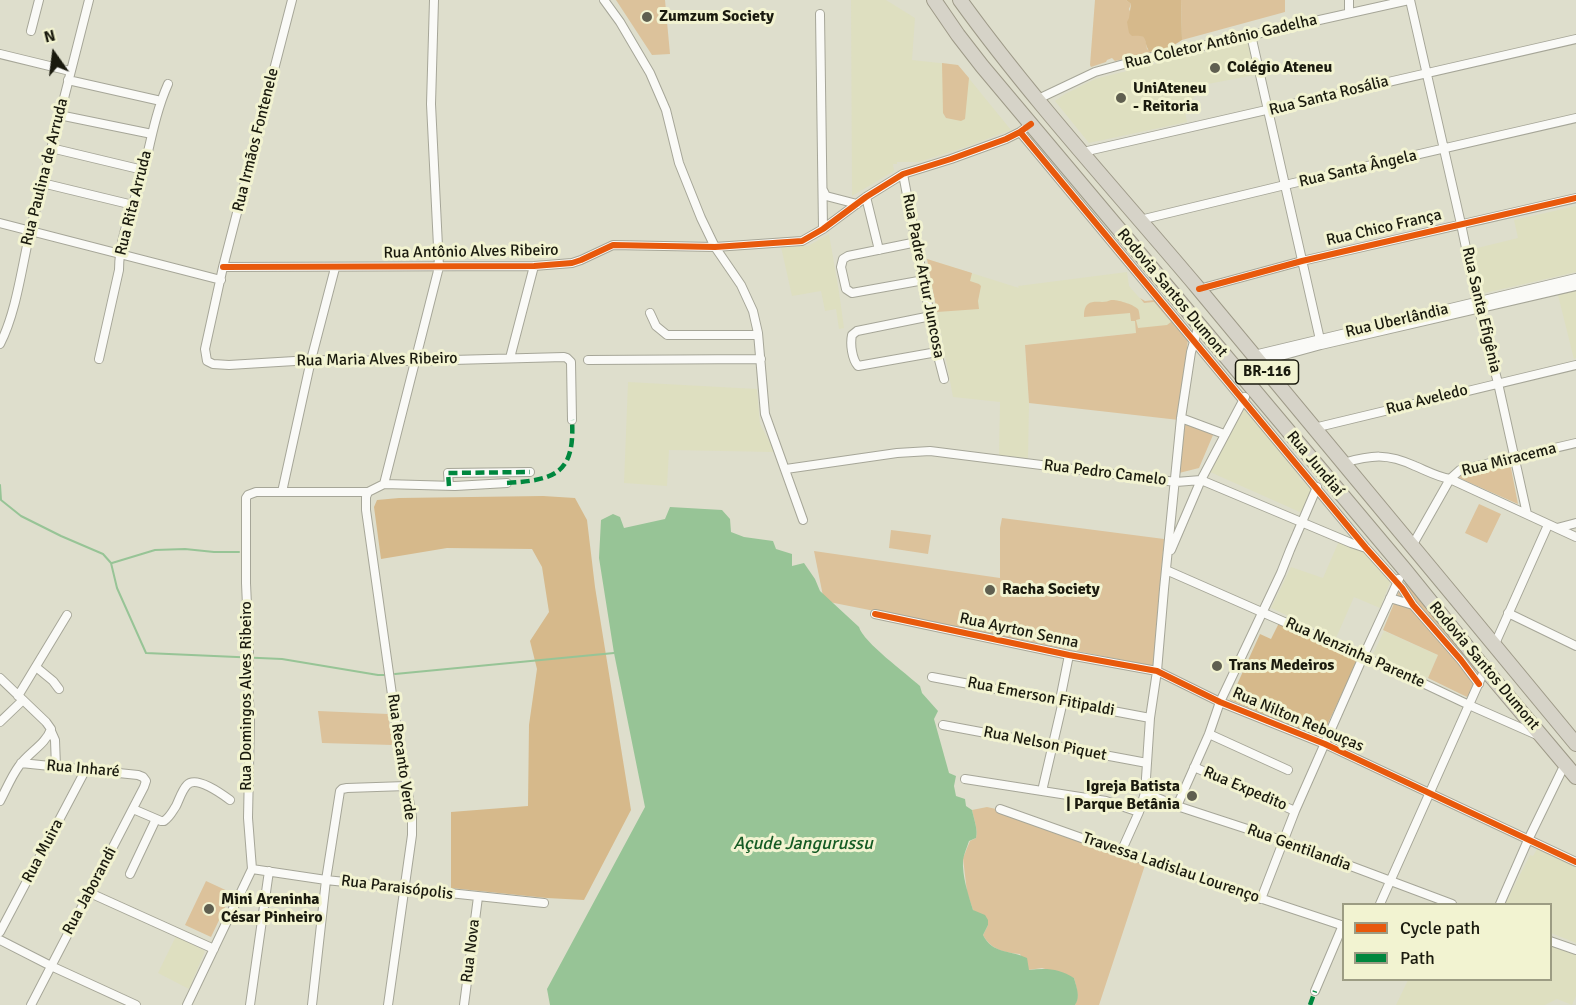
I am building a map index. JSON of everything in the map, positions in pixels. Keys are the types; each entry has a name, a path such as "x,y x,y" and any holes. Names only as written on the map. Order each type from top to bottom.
{"highway":[{"name":"Rodovia Santos Dumont","path":"960,0 1038,99 1494,646 1574,737"},
{"name":"Rodovia Santos Dumont","path":"934,2 1025,128 1199,326 1248,394 1401,576 1485,669 1576,777"}],"street":[{"path":"31,31 39,0"},
{"name":"Rua Paulina de Arruda","path":"0,344 10,318 89,0"},
{"name":"Rua Irmãos Fontenele","path":"221,280 292,0"},
{"path":"384,484 439,267 431,104 434,0"},
{"path":"604,0 644,60 666,110 679,163 701,218 715,247 732,272 753,311 761,359 765,414 803,520"},
{"path":"1349,0 1349,13"},
{"name":"Rua Coletor Antônio Gadelha","path":"1038,99 1095,72 1409,0"},
{"name":"Rua Santa Efigênia","path":"1409,0 1527,514"},
{"path":"820,14 823,229"},
{"path":"1251,35 1320,342"},
{"name":"Rua Santa Rosália","path":"1083,152 1576,39"},
{"path":"0,54 161,101"},
{"name":"Rua Rita Arruda","path":"99,359 119,270 119,255 161,101 168,84"},
{"path":"59,115 152,134"},
{"name":"Rua Santa Ângela","path":"1140,220 1576,118"},
{"path":"715,247 802,241 903,174 978,150 1025,128"},
{"name":"Rua Jundiaí","path":"1025,128 1194,339 1248,394 1366,548"},
{"path":"51,148 144,170"},
{"name":"Rua Padre Artur Juncosa","path":"903,174 944,379"},
{"path":"42,183 133,205"},
{"path":"822,189 826,196 857,204"},
{"path":"866,197 879,250"},
{"name":"Rua Chico França","path":"1198,289 1302,261 1576,198"},
{"path":"0,223 221,280"},
{"path":"917,242 843,259 841,263 845,285 849,292 857,292 924,280"},
{"name":"Rua Antônio Alves Ribeiro","path":"223,267 534,266 572,263 613,245 715,247"},
{"path":"510,358 534,266"},
{"path":"282,492 311,360 335,268"},
{"name":"Rua Uberlândia","path":"1478,306 1576,279"},
{"name":"Rua Maria Alves Ribeiro","path":"221,280 205,349 207,361 213,364 311,360 415,361 564,357 571,362 572,420"},
{"name":"Rua Uberlândia","path":"1256,358 1478,306 1576,286"},
{"path":"650,313 656,326 667,335 758,335"},
{"path":"931,316 856,331 852,334 851,341 856,365 860,366 937,352"},
{"path":"1121,852 1145,793 1150,718 1157,671 1181,418 1194,339 1199,326"},
{"path":"588,360 761,359"},
{"name":"Rua Aveledo","path":"1314,428 1576,364"},
{"path":"1167,558 1201,480 1224,434 1248,394"},
{"path":"1181,418 1224,434"},
{"name":"Rua Miracema","path":"1412,546 1450,479 1460,470 1576,443"},
{"name":"Rua Pedro Camelo","path":"786,470 897,453 930,451 1176,482 1201,480 1366,548 1401,576 1413,605 1456,653 1479,684"},
{"name":"Rua Jundiaí","path":"1343,463 1371,456 1395,458 1450,479 1576,537"},
{"path":"449,486 448,473 530,472"},
{"path":"368,492 384,484 449,486 507,483"},
{"name":"Rua Jundiaí","path":"1177,806 1317,487"},
{"name":"Rua Domingos Alves Ribeiro","path":"187,1005 252,869 248,818 250,720 246,498 256,492 368,492"},
{"name":"Rua Recanto Verde","path":"368,492 366,510 412,817 412,835 388,1005"},
{"path":"1557,528 1576,523"},
{"path":"1494,646 1548,525"},
{"name":"Rua Nenzinha Parente","path":"1166,570 1543,737"},
{"path":"1261,898 1324,744 1401,576"},
{"path":"1390,598 1413,605"},
{"path":"1508,613 1576,646"},
{"name":"Rua Ayrton Senna","path":"875,614 1157,671"},
{"path":"0,722 21,698 36,667 67,615"},
{"path":"1042,791 1062,700 1069,655"},
{"path":"36,667 59,689"},
{"path":"1380,903 1485,669"},
{"name":"Rua Nilton Rebouças","path":"1157,671 1221,702 1324,744 1576,862"},
{"name":"Rua Emerson Fitipaldi","path":"932,677 1150,718"},
{"path":"0,678 50,726 55,740 56,766"},
{"name":"Rua Nelson Piquet","path":"943,725 1147,763"},
{"path":"0,801 21,763 43,742 51,730"},
{"path":"1209,734 1288,770"},
{"name":"Rua Inharé","path":"21,763 134,774 143,777"},
{"path":"1500,903 1565,764"},
{"name":"Rua Expedito","path":"1194,767 1295,811"},
{"name":"Rua Muira","path":"0,932 86,769"},
{"name":"Rua Jaborandi","path":"31,1005 145,785 143,777"},
{"path":"965,779 1106,801 1139,812"},
{"path":"133,808 163,822 167,820 186,785 191,782 199,782 230,800"},
{"path":"312,1005 326,880 340,791 352,788 406,786"},
{"name":"Rua Gentilandia","path":"1145,793 1177,806 1284,841 1449,903"},
{"name":"Travessa Ladislau Lourenço","path":"1000,809 1342,926"},
{"path":"130,874 156,819"},
{"name":"Rua Paraisópolis","path":"252,869 326,880 544,903"},
{"path":"250,1005 269,872"},
{"path":"90,893 214,949"},
{"name":"Rua Nova","path":"464,1005 478,897"},
{"path":"1315,991 1342,928"},
{"path":"0,940 136,1005"},
{"path":"1552,941 1576,950"}],"shaded area":[{"name":"Zumzum Society","path":"616,0 665,0 670,54 652,55"},
{"path":"851,0 886,0 915,18 912,60 958,65 1011,130 919,162 897,162 893,164 894,171 852,196"},
{"path":"1095,0 1126,0 1131,4 1129,9 1140,35 1145,37 1147,49 1152,52 1115,61 1112,58 1091,67"},
{"path":"1126,0 1181,0 1182,40 1171,47 1149,51 1143,37 1132,36 1129,33 1127,22 1131,4"},
{"path":"1181,0 1285,0 1285,12 1182,40"},
{"name":"UniAteneu - Reitoria","path":"1248,42 1255,75 1192,87 1194,98 1183,101 1187,122 1089,143 1055,101 1095,79"},
{"path":"942,63 958,65 969,78 965,119 961,121 946,118 943,113"},
{"path":"1576,206 1576,272 1485,293 1482,290 1473,249 1518,238 1514,220"},
{"path":"829,234 844,328 839,329 836,309 825,311 821,291 792,296 781,247 808,246"},
{"path":"927,259 1019,288 1018,286 1127,272 1129,286 1144,303 1154,302 1175,327 1025,345 1029,403 1028,458 999,455 1000,402 953,397"},
{"path":"927,259 972,273 970,281 981,286 979,309 937,312"},
{"path":"1576,291 1576,358 1574,359 1558,295"},
{"path":"1140,298 1145,301 1155,300 1188,339 1179,420 1029,403 1025,345 1136,333 1135,321 1131,321 1130,313 1084,317 1084,310 1088,304 1093,302 1114,300 1133,306 1139,312 1140,319 1136,320 1138,328 1167,325 1171,322 1154,302 1144,303"},
{"path":"628,382 757,389 760,424 775,452 669,450 667,486 624,483"},
{"path":"1244,405 1295,466 1294,469 1301,473 1299,479 1313,487 1302,513 1210,472 1238,412"},
{"path":"1187,422 1213,435 1199,468 1179,473 1184,424"},
{"path":"1510,463 1518,504 1459,478 1460,475"},
{"path":"543,496 575,498 587,520 595,587 631,810 584,900 451,888 451,812 528,806 529,725 537,669 530,641 549,612 542,567 532,549 447,548 381,559 374,507 377,500 399,498"},
{"path":"1479,504 1501,514 1487,543 1465,533"},
{"name":"Racha Society","path":"1002,518 1164,539 1153,666 824,601 814,551 1000,578"},
{"path":"891,530 931,535 928,554 889,548"},
{"path":"1339,541 1366,553 1390,582 1380,608 1354,597 1336,638 1271,608 1291,567 1323,578"},
{"path":"1406,583 1475,667 1474,683 1467,697 1428,678 1438,655 1383,630 1402,584"},
{"path":"1279,623 1358,660 1321,738 1230,700 1260,634 1271,639"},
{"path":"1384,631 1438,655 1428,678 1373,654"},
{"path":"318,711 388,714 393,745 322,743"},
{"path":"987,807 1145,865 1099,1005 1075,1005 1077,988 1074,978 1042,968 1028,970 1020,954 998,949 990,944 983,935 988,925 973,910 967,892 963,858 970,841 976,838 972,810"},
{"path":"1537,849 1576,867 1576,943 1552,933 1552,903 1506,903 1530,855 1533,856"},
{"name":"Mini Areninha César Pinheiro","path":"206,881 232,893 211,937 185,925"},
{"path":"176,936 205,951 189,989 158,973"},
{"path":"1552,946 1576,955 1576,996 1572,1005 1557,999 1545,1005 1396,1005 1408,981 1552,981"}],"water":[{"name":"Açude Jangurussu","path":"670,507 722,510 730,519 731,532 744,537 773,541 776,549 792,554 792,566 804,563 820,591 859,627 868,641 920,686 922,693 938,711 934,719 949,773 956,776 954,786 956,796 965,799 966,806 972,810 976,838 969,841 963,860 963,872 973,910 985,915 988,920 983,935 997,949 1027,958 1029,970 1052,969 1074,978 1078,995 1075,1005 550,1005 547,989 645,807 614,653 599,558 601,520 613,514 620,517 624,528 665,519"}],"waterway":[{"path":"0,485 1,500 21,516 103,554 111,563 117,588 146,653 282,659 384,675"},
{"path":"112,563 155,550 239,552"},
{"path":"395,674 614,653"}],"marked path":[{"path":"507,483 538,479 550,476 559,470 566,462 570,452 572,420"},
{"path":"449,486 448,473 530,472"},
{"path":"1310,1005 1315,991"}],"cycle path":[{"path":"223,267 534,266 572,263 613,245 715,247 802,241 903,174 1006,139 1031,124"},
{"path":"1020,132 1366,548 1402,588 1413,605 1479,684"},
{"path":"1199,289 1302,261 1576,198"},
{"path":"875,614 1157,671 1220,702 1325,744 1576,862"}],"place":[{"name":"Zumzum Society","path":"647,17"},
{"name":"Colégio Ateneu","path":"1215,68"},
{"name":"UniAteneu - Reitoria","path":"1121,98"},
{"name":"Racha Society","path":"990,590"},
{"name":"Trans Medeiros","path":"1217,666"},
{"name":"Igreja Batista | Parque Betânia","path":"1192,796"},
{"name":"Mini Areninha César Pinheiro","path":"209,909"}]}
